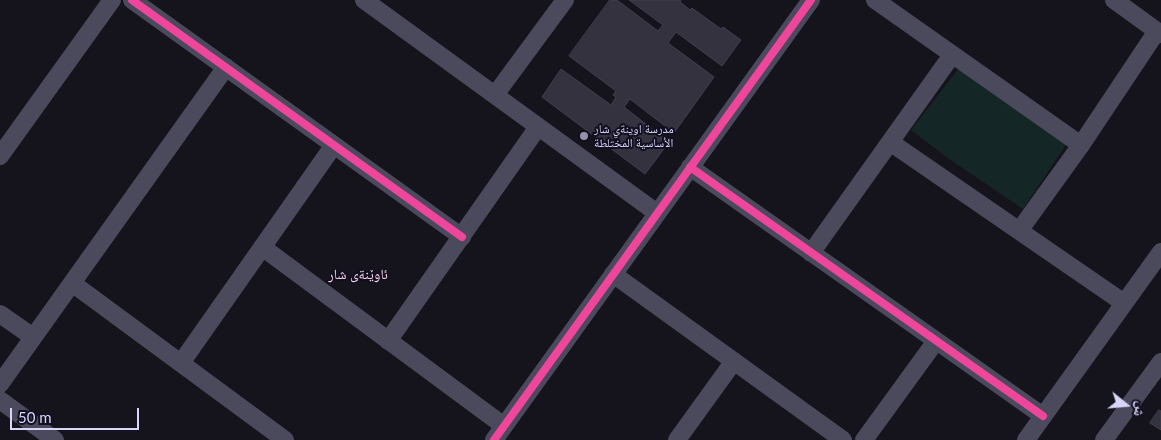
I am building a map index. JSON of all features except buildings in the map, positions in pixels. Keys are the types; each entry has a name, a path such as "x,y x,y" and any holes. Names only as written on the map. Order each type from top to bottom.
{"street":[{"path":"2,148 112,0"},
{"path":"132,0 462,237"},
{"path":"364,0 657,213"},
{"path":"495,95 565,0"},
{"path":"262,247 388,341 499,433 811,0"},
{"path":"875,0 1081,145"},
{"path":"1018,231 1081,145 1159,32 1114,0"},
{"path":"811,253 952,54"},
{"path":"0,384 226,67"},
{"path":"388,341 538,127"},
{"path":"890,142 1124,303"},
{"path":"181,363 334,145"},
{"path":"690,168 1043,416"},
{"path":"1026,440 1161,252"},
{"path":"613,274 843,440"},
{"path":"72,283 285,440"},
{"path":"0,314 33,337"},
{"path":"864,440 936,341"},
{"path":"677,440 734,361"},
{"path":"1104,440 1161,362"},
{"path":"0,400 55,440"}],"green space":[{"path":"959,68 1066,145 1023,209 949,159 911,130"}],"cycle path":[{"path":"132,0 462,237"},
{"path":"494,440 811,0"},
{"path":"690,167 1043,416"}],"place":[{"name":"مدرسة اوينةي شار الأساسية المختلطة","path":"584,136"}],"district":[{"name":"ئاوێنةی شار","path":"358,274"}]}
